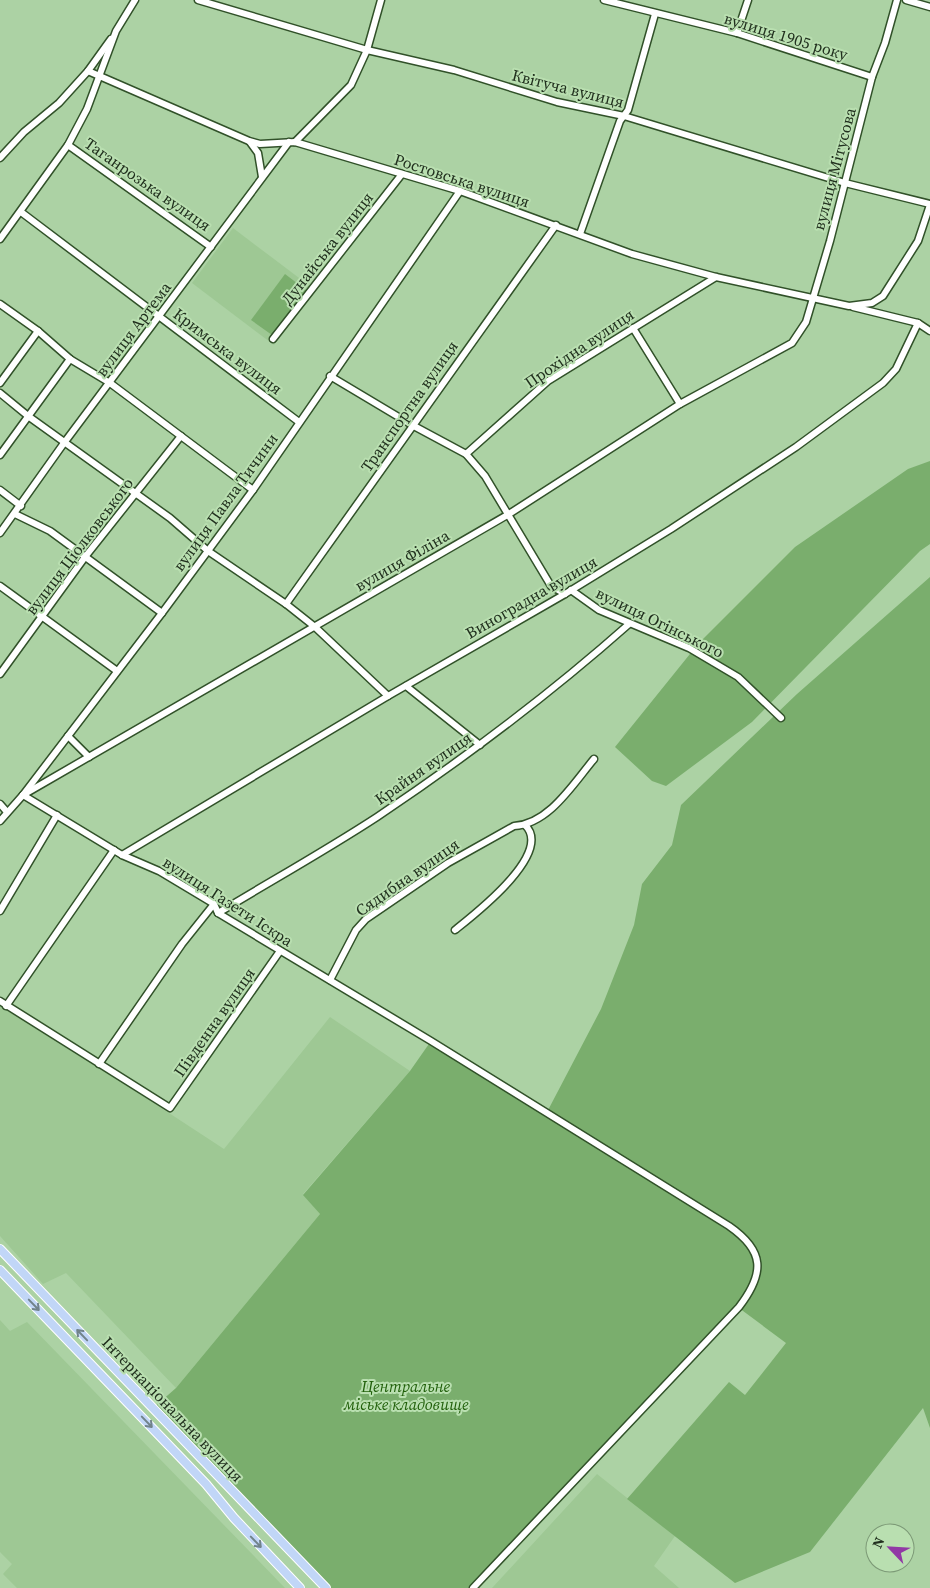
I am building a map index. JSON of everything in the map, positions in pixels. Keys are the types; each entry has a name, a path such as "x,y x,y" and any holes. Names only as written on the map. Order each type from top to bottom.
{"main road":[{"name":"Інтернаціональна вулиця","path":"0,1250 326,1588"},
{"name":"Інтернаціональна вулиця","path":"0,1270 206,1484 234,1518 300,1588"}],"street":[{"path":"0,158 24,132 59,103 88,71 116,32 135,0"},
{"name":"Квітуча вулиця","path":"198,0 367,50 454,70 557,102 624,116 845,183 930,204"},
{"name":"вулиця Артема","path":"0,533 64,443 274,161 351,85 367,50 380,0"},
{"name":"вулиця 1905 року","path":"604,0 737,33 872,77"},
{"path":"737,33 748,0"},
{"name":"вулиця Мітусова","path":"792,343 806,322 845,183 872,77 885,43 897,0"},
{"path":"906,0 930,7"},
{"path":"580,234 620,121 628,110 655,14"},
{"path":"0,239 68,145 86,109 116,32"},
{"name":"Ростовська вулиця","path":"88,71 249,142 267,144 292,142 460,191 632,254 716,277 849,306"},
{"path":"249,142 258,153"},
{"path":"262,177 258,153 260,147 267,144 273,149 274,161"},
{"name":"Таганрозька вулиця","path":"68,145 211,246"},
{"name":"Дунайська вулиця","path":"273,339 402,174"},
{"name":"вулиця Павла Тичини","path":"0,821 23,795 253,490 330,376 460,191"},
{"path":"849,306 872,303 883,296 918,241 930,204"},
{"name":"Кримська вулиця","path":"21,212 299,422"},
{"name":"Транспортна вулиця","path":"286,604 556,225"},
{"name":"Прохідна вулиця","path":"466,454 548,381 716,277"},
{"path":"0,304 38,331 70,359 110,383 253,490"},
{"path":"849,306 918,323 930,331"},
{"name":"Виноградна вулиця","path":"122,854 388,696 565,594 671,529 796,447 865,398 896,369 918,323"},
{"path":"633,328 680,404"},
{"path":"0,383 38,331"},
{"name":"вулиця Філіна","path":"23,795 509,514 680,404 792,343"},
{"path":"0,455 70,359"},
{"path":"330,376 412,425 466,454 485,476 551,586 565,594"},
{"path":"0,393 64,443 170,518 208,551 286,604 315,627 388,696"},
{"name":"вулиця Ціолковського","path":"0,674 86,557 181,436"},
{"path":"0,490 21,506"},
{"path":"14,514 50,531 162,613"},
{"path":"0,586 44,616 117,671"},
{"name":"вулиця Огінського","path":"571,590 599,610 688,648 738,677 781,718"},
{"name":"Крайня вулиця","path":"218,913 376,818 480,745 582,665 629,624"},
{"path":"406,686 480,745"},
{"path":"68,736 89,757"},
{"name":"Сядибна вулиця","path":"330,980 356,930 366,920 448,862 514,826 525,826 545,814 565,794 594,759"},
{"name":"вулиця Газети Іскра","path":"23,795 114,850 159,871 214,904 218,913 330,980 390,1019 431,1041 740,1234 756,1251 758,1261 753,1286 739,1308 473,1588"},
{"path":"0,804 6,812"},
{"path":"0,911 57,815"},
{"path":"455,930 485,906 510,880 530,853 532,838 530,830 525,826"},
{"path":"6,1006 114,850"},
{"path":"0,1001 99,1064 182,944 214,904"},
{"name":"Південна вулиця","path":"99,1064 170,1108 280,951"}],"shaded area":[{"path":"233,228 315,290 274,345 192,283"},
{"path":"0,1006 224,1149 330,1017 410,1071 303,1194 320,1214 176,1388 66,1273 43,1284 0,1236"},
{"path":"0,1320 10,1331 27,1322 285,1588 17,1588 3,1574 12,1564 0,1552"},
{"path":"597,1474 675,1536 654,1566 679,1588 492,1588"}],"green space":[{"path":"285,274 306,290 272,335 251,320"},
{"path":"930,461 930,544 920,551 752,722 666,786 652,781 615,747 698,644 795,547 908,469"},
{"name":"Центральне міське кладовище","path":"930,577 930,1428 923,1408 810,1552 735,1583 627,1499 729,1382 745,1395 786,1343 739,1308 473,1588 326,1588 152,1409 176,1388 320,1214 303,1195 410,1071 431,1041 546,1114 601,1009 634,925 642,884 672,845 681,805 797,694"}]}
